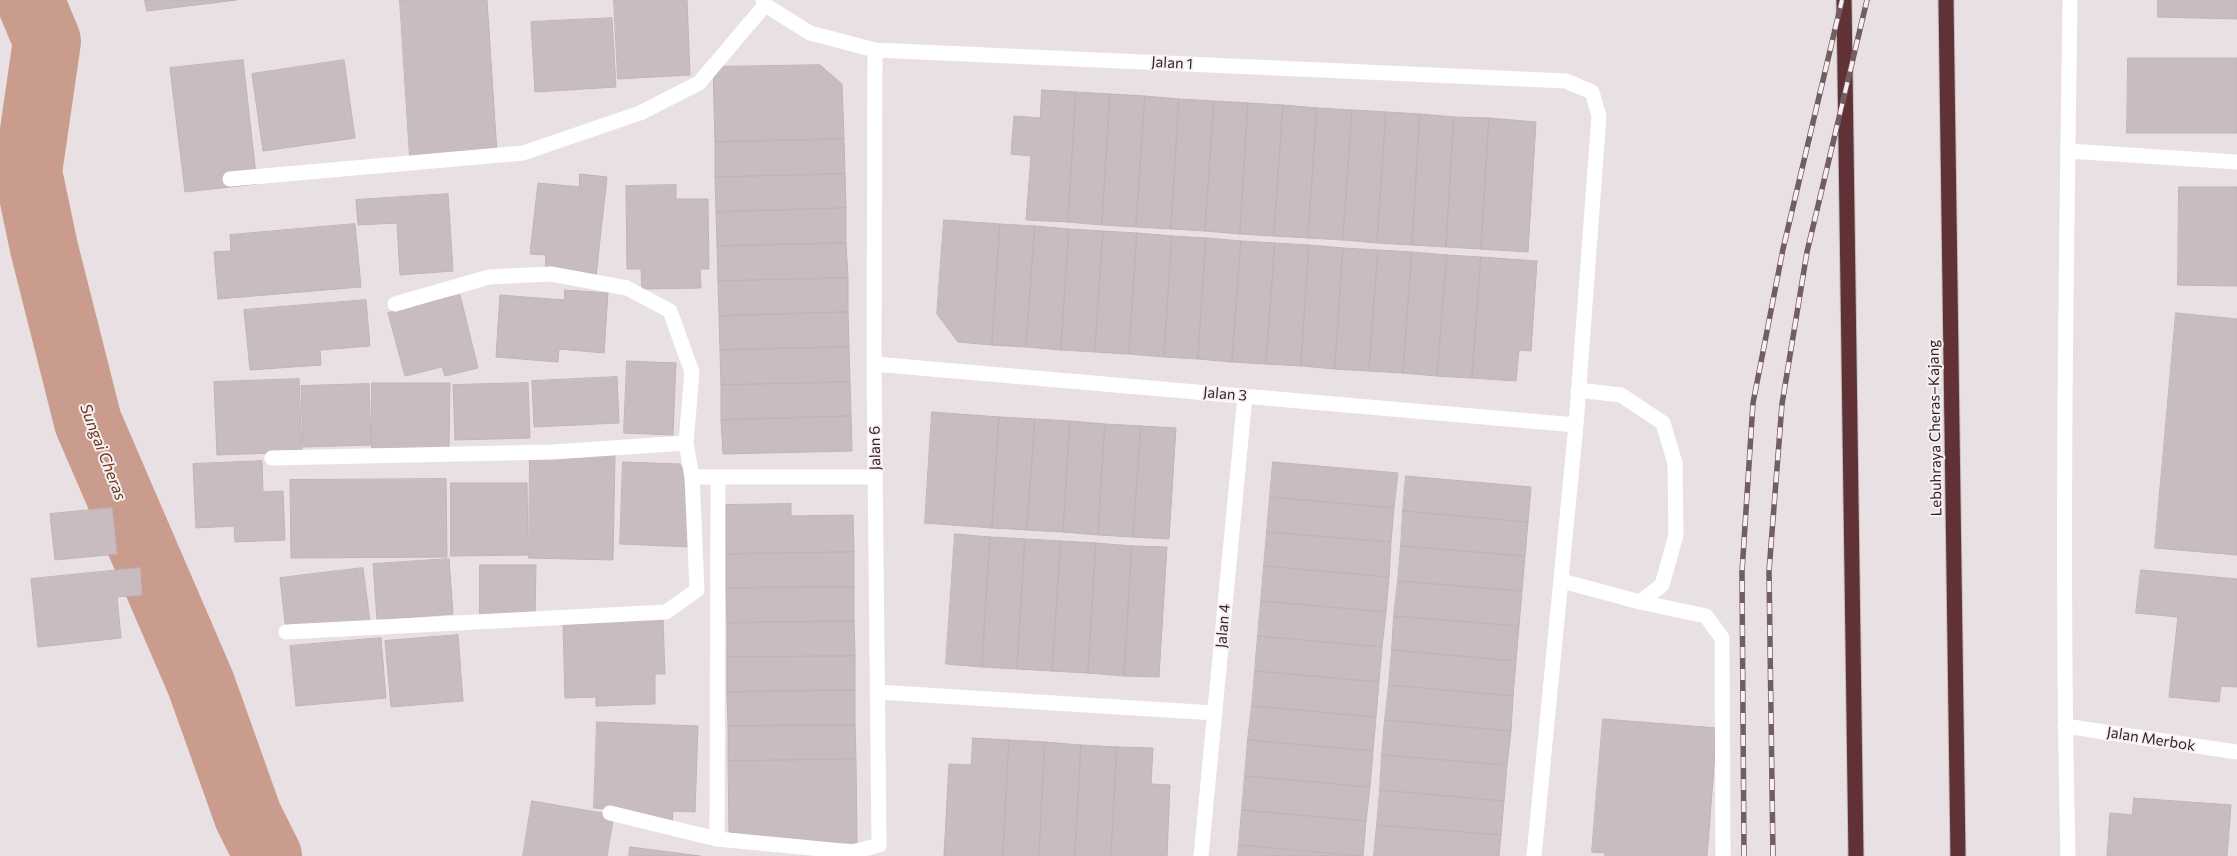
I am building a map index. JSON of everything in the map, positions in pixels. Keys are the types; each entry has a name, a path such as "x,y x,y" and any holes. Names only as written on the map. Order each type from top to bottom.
{"highway":[{"path":"1844,0 1856,856"},
{"name":"Lebuhraya Cheras–Kajang","path":"1946,0 1958,856"}],"street":[{"path":"2068,856 2065,726 2070,0"},
{"path":"230,179 523,153 640,113 699,83 764,3"},
{"name":"Jalan 1","path":"764,3 810,32 875,50 1566,81 1592,92 1599,116 1578,390"},
{"name":"Jalan 6","path":"717,840 852,852 879,845 874,364 875,50"},
{"path":"2068,151 2237,162"},
{"path":"286,632 666,612 697,590 692,477 686,443 692,372 670,311 627,288 551,274 489,277 395,304"},
{"name":"Jalan 3","path":"874,364 1576,425"},
{"path":"1534,856 1562,581 1578,390 1621,395 1663,423 1676,463 1676,536 1662,585 1640,602"},
{"name":"Jalan 4","path":"1201,856 1245,396"},
{"path":"272,458 553,452 686,443"},
{"path":"692,477 875,477"},
{"path":"610,813 717,840 718,478"},
{"path":"1562,581 1640,602 1706,616 1722,638 1723,856"},
{"path":"878,692 1214,714"},
{"name":"Jalan Merbok","path":"2065,726 2237,752"}],"building":[{"path":"145,0 237,0 147,11"},
{"path":"400,0 487,0 497,153 410,158"},
{"path":"614,0 687,0 690,75 618,79"},
{"path":"2158,0 2237,0 2237,19 2158,17"},
{"path":"612,18 616,87 535,92 531,22"},
{"path":"2128,58 2237,58 2237,133 2127,133"},
{"path":"243,60 257,184 185,192 170,68"},
{"path":"344,60 355,138 263,151 252,74"},
{"path":"820,65 842,84 844,139 715,142 713,67"},
{"path":"1042,90 1076,92 1068,222 1026,220 1031,156 1011,154 1014,116 1040,118"},
{"path":"1076,92 1110,94 1102,225 1068,222"},
{"path":"1110,94 1145,96 1136,227 1102,225"},
{"path":"1145,96 1179,99 1171,229 1136,227"},
{"path":"1179,99 1214,101 1205,231 1171,229"},
{"path":"1214,101 1248,103 1240,234 1205,231"},
{"path":"1248,103 1283,105 1274,236 1240,234"},
{"path":"1283,105 1317,108 1308,238 1274,236"},
{"path":"1317,108 1352,110 1343,240 1308,238"},
{"path":"1352,110 1386,112 1377,243 1343,240"},
{"path":"1386,112 1420,114 1412,245 1377,243"},
{"path":"1420,114 1454,117 1446,247 1412,245"},
{"path":"1454,117 1489,118 1481,249 1446,247"},
{"path":"1489,118 1536,122 1528,252 1481,249"},
{"path":"844,139 845,174 715,177 715,142"},
{"path":"580,174 607,177 596,276 545,270 546,255 530,254 538,183 579,187"},
{"path":"845,174 846,208 716,212 715,177"},
{"path":"676,185 676,199 708,199 709,269 700,269 701,288 642,289 641,269 627,269 626,186"},
{"path":"2179,187 2237,187 2237,286 2178,285"},
{"path":"448,194 453,271 400,275 397,223 358,225 356,200"},
{"path":"846,208 846,243 717,246 716,212"},
{"path":"944,220 1000,224 992,345 958,342 937,314"},
{"path":"355,224 361,287 218,299 214,252 231,251 230,235"},
{"path":"1000,224 1035,226 1026,347 992,345"},
{"path":"1035,226 1069,229 1061,350 1026,347"},
{"path":"1069,229 1103,231 1095,352 1061,350"},
{"path":"1103,231 1137,233 1129,354 1095,352"},
{"path":"1137,233 1172,236 1164,357 1129,354"},
{"path":"1172,236 1206,238 1198,359 1164,357"},
{"path":"1206,238 1241,241 1232,362 1198,359"},
{"path":"1241,241 1275,243 1266,364 1232,362"},
{"path":"846,243 848,278 718,281 717,246"},
{"path":"1275,243 1309,245 1301,366 1266,364"},
{"path":"1309,245 1343,248 1335,369 1301,366"},
{"path":"1343,248 1378,250 1369,371 1335,369"},
{"path":"1378,250 1412,252 1403,373 1369,371"},
{"path":"1412,252 1447,255 1437,376 1403,373"},
{"path":"1447,255 1481,257 1472,378 1437,376"},
{"path":"1481,257 1537,261 1531,351 1519,350 1516,381 1472,378"},
{"path":"848,278 848,312 719,316 718,281"},
{"path":"565,290 608,293 604,353 559,349 558,362 496,357 500,295 564,300"},
{"path":"460,295 478,368 445,376 442,367 405,376 388,313"},
{"path":"366,300 370,346 320,350 321,365 250,370 244,310"},
{"path":"848,312 849,347 720,350 719,316"},
{"path":"2176,313 2237,319 2237,555 2155,548"},
{"path":"849,347 850,382 721,385 720,350"},
{"path":"627,361 676,363 673,435 624,433"},
{"path":"617,377 619,423 534,427 532,381"},
{"path":"299,379 302,452 217,455 214,382"},
{"path":"850,382 851,416 721,420 721,385"},
{"path":"372,383 450,383 449,448 372,448"},
{"path":"528,383 530,438 455,440 453,385"},
{"path":"369,384 371,445 303,447 301,386"},
{"path":"932,412 999,417 992,528 925,523"},
{"path":"851,416 852,451 723,454 721,420"},
{"path":"999,417 1035,419 1027,530 992,528"},
{"path":"1035,419 1070,421 1063,532 1027,530"},
{"path":"1070,421 1105,424 1098,535 1063,532"},
{"path":"1105,424 1141,426 1133,537 1098,535"},
{"path":"1141,426 1176,428 1169,539 1133,537"},
{"path":"530,454 615,455 613,560 529,558"},
{"path":"262,461 263,492 283,491 285,540 235,542 234,526 196,528 193,464"},
{"path":"623,462 680,464 693,488 691,547 620,544"},
{"path":"1273,462 1398,473 1394,508 1270,497"},
{"path":"1406,476 1531,487 1528,522 1403,511"},
{"path":"446,479 447,557 291,558 290,480"},
{"path":"451,483 527,483 528,555 451,556"},
{"path":"1270,497 1394,508 1391,542 1267,532"},
{"path":"791,504 791,516 853,515 854,552 726,554 725,505"},
{"path":"112,508 117,554 55,560 50,514"},
{"path":"1403,511 1528,522 1525,556 1401,546"},
{"path":"1267,532 1391,542 1389,577 1264,566"},
{"path":"955,534 990,537 982,667 946,664"},
{"path":"990,537 1025,539 1017,669 982,667"},
{"path":"1025,539 1061,541 1052,671 1017,669"},
{"path":"1061,541 1096,543 1088,673 1052,671"},
{"path":"1096,543 1132,546 1124,676 1088,673"},
{"path":"1132,546 1167,547 1159,677 1124,676"},
{"path":"1401,546 1525,556 1522,591 1398,581"},
{"path":"854,552 854,587 726,588 726,554"},
{"path":"449,559 453,614 377,620 373,564"},
{"path":"480,565 536,565 535,617 480,616"},
{"path":"1264,566 1389,577 1386,612 1261,601"},
{"path":"140,568 142,595 117,597 121,638 38,647 31,579"},
{"path":"363,568 370,622 286,632 280,578"},
{"path":"2141,570 2237,579 2237,687 2221,686 2219,702 2169,697 2178,617 2136,613"},
{"path":"1398,581 1522,591 1519,626 1394,616"},
{"path":"854,587 854,621 727,623 726,588"},
{"path":"1261,601 1386,612 1382,647 1258,636"},
{"path":"1394,616 1519,626 1516,661 1392,650"},
{"path":"663,620 665,674 655,674 655,704 596,706 596,697 565,698 563,623"},
{"path":"854,621 855,656 727,657 727,623"},
{"path":"458,635 463,701 391,707 385,641"},
{"path":"1258,636 1382,647 1379,682 1255,671"},
{"path":"381,638 386,698 296,706 290,646"},
{"path":"1392,650 1516,661 1513,696 1389,685"},
{"path":"855,656 855,690 727,692 727,657"},
{"path":"1255,671 1379,682 1376,717 1252,706"},
{"path":"1389,685 1513,696 1511,731 1385,720"},
{"path":"855,690 855,725 728,726 727,692"},
{"path":"1252,706 1376,717 1373,751 1248,740"},
{"path":"1603,719 1717,728 1707,856 1605,856 1605,853 1592,852"},
{"path":"1385,720 1511,731 1507,765 1382,755"},
{"path":"597,722 698,726 695,812 673,811 672,824 629,823 630,810 594,808"},
{"path":"855,725 856,759 728,761 728,726"},
{"path":"973,738 1009,740 1003,856 944,856 949,764 971,765"},
{"path":"1009,740 1045,742 1039,856 1003,856"},
{"path":"1248,740 1373,751 1370,787 1245,776"},
{"path":"1045,742 1081,745 1075,856 1039,856"},
{"path":"1081,745 1117,747 1111,856 1075,856"},
{"path":"1117,747 1153,748 1151,784 1170,785 1167,856 1111,856"},
{"path":"1382,755 1507,765 1504,801 1380,790"},
{"path":"856,759 857,843 801,843 729,832 728,761"},
{"path":"1245,776 1370,787 1366,821 1242,810"},
{"path":"1380,790 1504,801 1501,835 1377,825"},
{"path":"2134,798 2231,805 2227,856 2107,856 2110,813 2132,815"},
{"path":"532,801 614,815 607,856 523,856"},
{"path":"1242,810 1366,821 1363,856 1239,845"},
{"path":"1377,825 1501,835 1499,856 1374,856"},
{"path":"1239,845 1359,856 1238,856"},
{"path":"630,847 700,856 629,856"}],"waterway":[{"name":"Sungai Cheras","path":"30,0 47,41 28,172 44,248 88,422 201,684 248,816 268,856"}],"railway":[{"path":"1744,856 1742,572 1753,403 1783,249 1842,0"},
{"path":"1773,856 1769,571 1782,404 1807,252 1867,0"}]}
